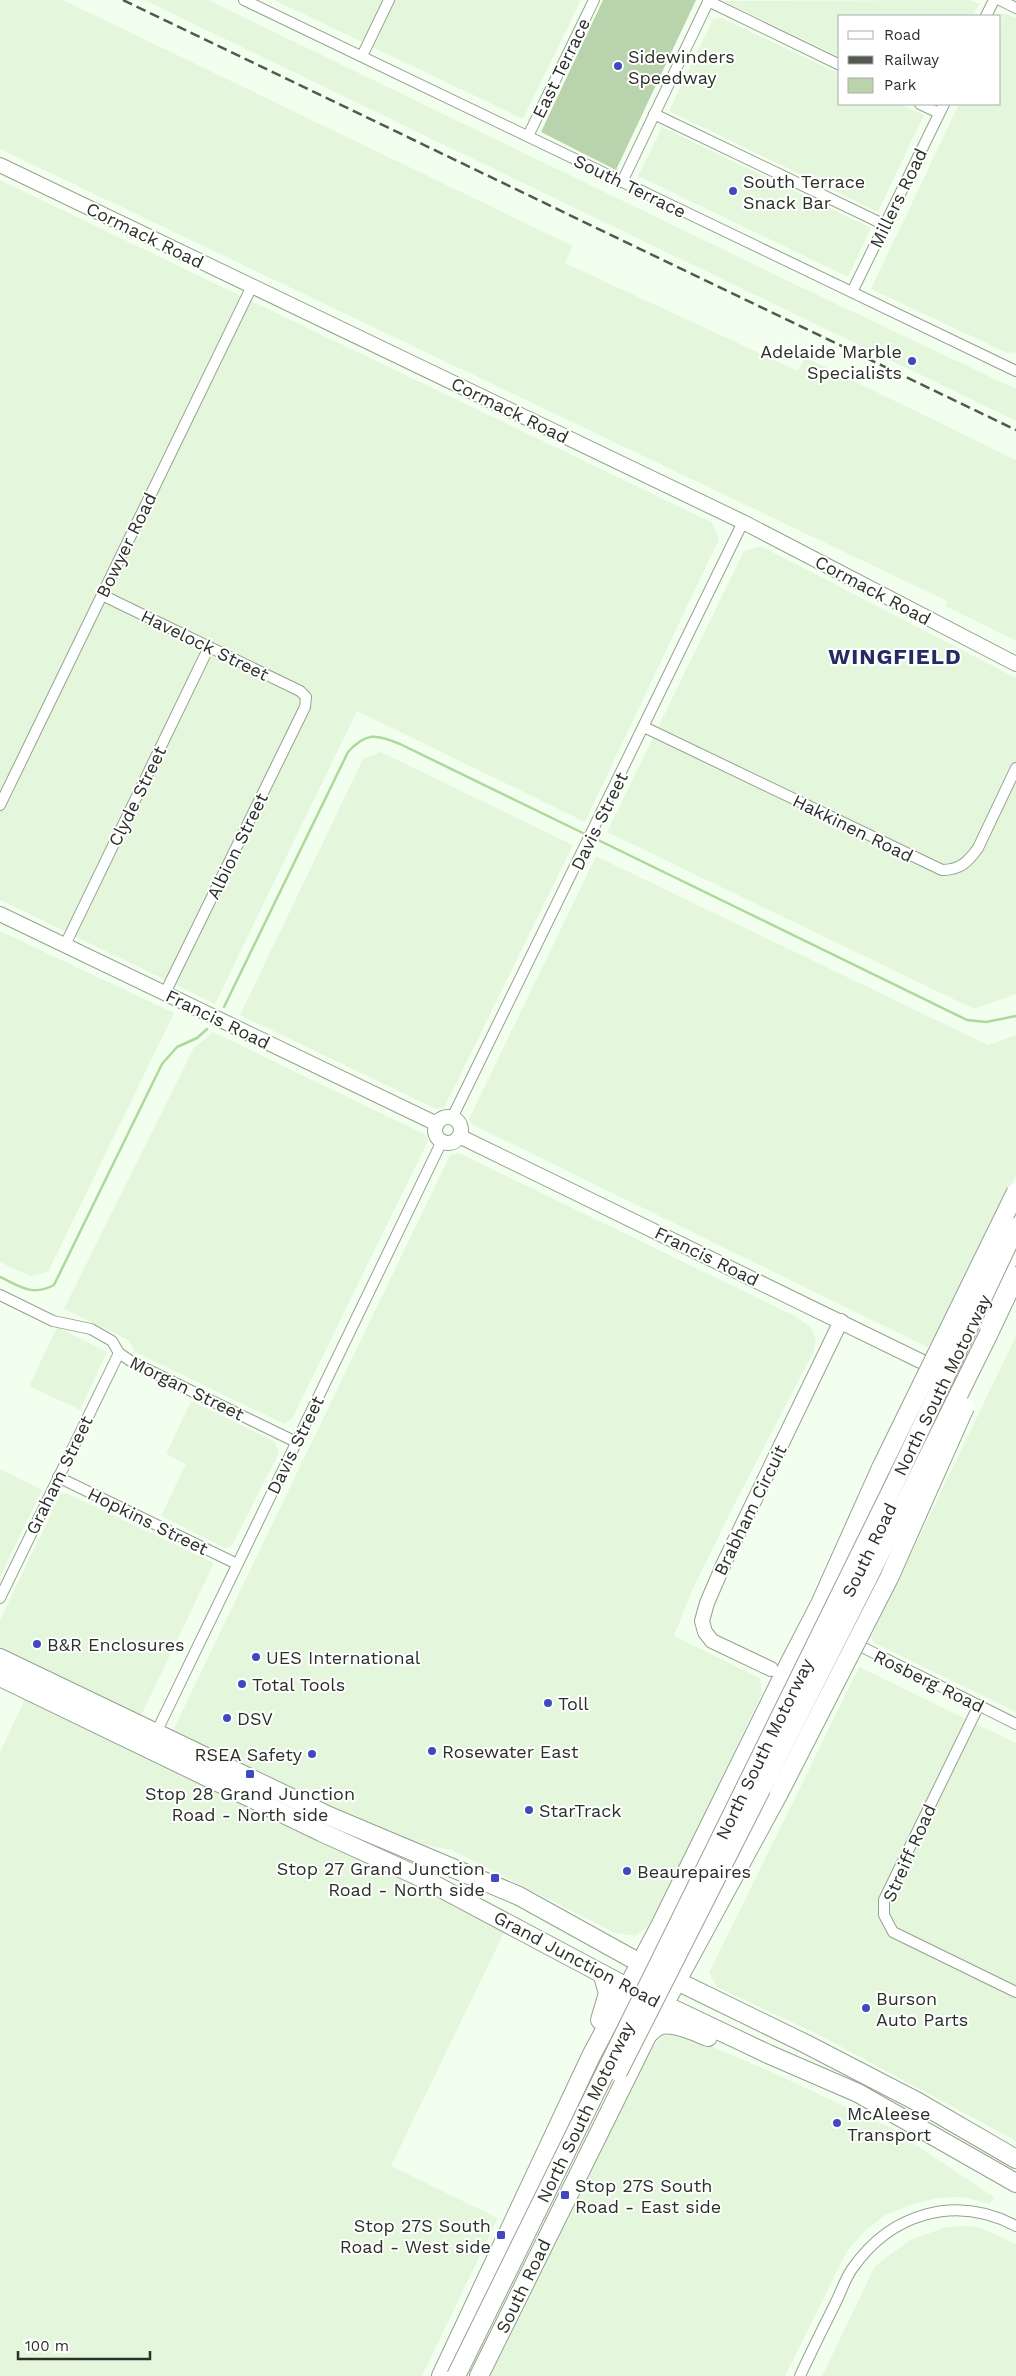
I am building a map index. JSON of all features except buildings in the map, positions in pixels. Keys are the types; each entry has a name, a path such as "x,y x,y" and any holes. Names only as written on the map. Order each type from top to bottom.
{"highway":[{"name":"South Road","path":"441,2376 591,2056 660,1926 788,1664 820,1604 881,1468 1016,1192"},
{"name":"North South Motorway","path":"456,2376 893,1487 1016,1227"},
{"name":"North South Motorway","path":"469,2376 568,2171 868,1578 1016,1276"},
{"name":"South Road","path":"479,2376 647,2036 779,1793 889,1578 970,1395 989,1332"},
{"name":"Grand Junction Road","path":"0,1658 152,1740 516,1927 603,1976 858,2093 1016,2183"},
{"name":"Grand Junction Road","path":"0,1677 519,1896 676,1982 806,2044 918,2102 1016,2159"},
{"path":"597,1939 638,1946 646,1942 660,1926"},
{"path":"691,1954 696,1964 695,1975 703,1995"},
{"path":"591,2056 594,2034 607,2002 608,1988 603,1976"},
{"path":"609,2022 629,2015 639,2020 647,2036 657,2026 665,2025 684,2028 709,2037 739,2040"}],"street":[{"name":"South Terrace","path":"244,0 1016,371"},
{"path":"362,56 389,0"},
{"name":"East Terrace","path":"528,136 594,0"},
{"path":"986,15 994,0"},
{"path":"1000,0 1016,8"},
{"path":"622,182 708,1 838,64"},
{"path":"925,105 941,108"},
{"name":"Millers Road","path":"852,292 941,108"},
{"path":"654,114 885,225"},
{"name":"Cormack Road","path":"0,165 743,522 1016,664"},
{"name":"Bowyer Road","path":"0,805 252,286"},
{"name":"Davis Street","path":"452,1118 743,522"},
{"name":"Havelock Street","path":"102,595 300,691 306,697"},
{"name":"Clyde Street","path":"65,945 209,647"},
{"name":"Albion Street","path":"165,993 305,707 306,697"},
{"name":"Hakkinen Road","path":"644,728 942,870 953,870 962,866 978,848 1016,768"},
{"name":"Francis Road","path":"0,914 437,1124"},
{"path":"443,1118 452,1118 460,1127 459,1136 450,1143 442,1141 435,1132 437,1124 443,1118"},
{"name":"Francis Road","path":"459,1136 841,1321 954,1378"},
{"name":"Davis Street","path":"152,1740 442,1141"},
{"name":"South Road","path":"842,1637 836,1624 839,1612 1016,1249"},
{"name":"Morgan Street","path":"0,1295 53,1321 91,1329 112,1341 119,1353 132,1362 296,1442"},
{"name":"Brabham Circuit","path":"771,1669 712,1641 705,1632 702,1620 706,1603 725,1561 841,1321"},
{"name":"Graham Street","path":"0,1598 119,1353"},
{"name":"Hopkins Street","path":"58,1477 237,1564"},
{"name":"Rosberg Road","path":"842,1637 1016,1724"},
{"path":"776,1690 771,1669 781,1668 788,1664"},
{"name":"Streiff Road","path":"979,1706 884,1900 884,1915 893,1932 1016,1992"},
{"path":"800,2376 851,2270 875,2242 902,2222 940,2210 968,2210 994,2216 1016,2226"}],"shaded area":[{"path":"0,0 63,0 573,246 565,263 798,371 805,357 1016,460 1016,641 945,606 947,601 0,149"},
{"path":"144,0 208,0 1016,389 1016,421"},
{"path":"274,0 581,0 523,119"},
{"path":"970,0 979,4 974,15 838,15 838,56 723,1"},
{"path":"1006,14 1016,18 1016,352 1007,353 871,289 959,105 1001,105 1001,15"},
{"path":"722,18 838,73 838,105 903,105 924,115 878,212 669,111 713,19"},
{"path":"662,127 871,228 848,277 638,176"},
{"path":"0,180 711,522 719,539 585,822 357,711 215,1004 0,900"},
{"path":"761,546 1016,678 1016,994 974,1009 607,832 744,551"},
{"path":"381,752 573,845 444,1108 436,1109 240,1015 363,759"},
{"path":"596,856 988,1045 1016,1035 1016,1176 934,1344 927,1347 471,1124 469,1119"},
{"path":"0,931 174,1013 48,1272 30,1276 0,1262"},
{"path":"213,1032 426,1135 428,1141 292,1419 284,1424 135,1352 128,1340 64,1309 193,1049"},
{"path":"459,1153 797,1317 810,1327 816,1338 814,1351 734,1505 691,1593 674,1636 760,1678 762,1693 662,1904 648,1926 635,1936 615,1933 452,1850 418,1844 342,1814 175,1734 173,1730 450,1155"},
{"path":"57,1327 107,1352 80,1410 29,1386"},
{"path":"1016,1336 1016,1712 874,1643 871,1637"},
{"path":"191,1401 274,1441 279,1453 231,1547 225,1548 161,1516 186,1464 166,1454"},
{"path":"0,1469 42,1490 0,1577"},
{"path":"66,1493 214,1563 140,1718 0,1651 0,1620 60,1495"},
{"path":"859,1667 1016,1743 1016,2141 819,2035 717,1987 709,1973"},
{"path":"26,1697 423,1890 504,1933 391,2166 498,2218 422,2376 0,2376 0,1752"},
{"path":"675,2034 702,2042 774,2073 891,2128 994,2197 990,2204 963,2197 938,2198 913,2204 884,2216 866,2230 847,2251 785,2376 489,2376 590,2167 649,2052 662,2036"},
{"path":"970,2226 981,2228 1016,2244 1016,2376 822,2376 875,2266 910,2240 946,2227"}],"green space":[{"name":"Sidewinders Speedway","path":"603,0 696,0 616,170 541,132"}],"waterway":[{"path":"224,1007 348,752 366,738 384,738 400,744 587,835"},
{"path":"592,837 967,1020 986,1022 1016,1016"},
{"path":"0,1277 26,1289 39,1290 54,1285 162,1064 177,1047 197,1038 207,1029"}],"railway":[{"path":"123,0 1016,430"}],"place":[{"name":"Sidewinders Speedway","path":"618,66"},
{"name":"South Terrace Snack Bar","path":"733,191"},
{"name":"Adelaide Marble Specialists","path":"912,361"},
{"name":"B&R Enclosures","path":"37,1644"},
{"name":"UES International","path":"256,1657"},
{"name":"Total Tools","path":"242,1684"},
{"name":"Toll","path":"548,1703"},
{"name":"DSV","path":"227,1718"},
{"name":"Rosewater East","path":"432,1751"},
{"name":"RSEA Safety","path":"312,1754"},
{"name":"Stop 28 Grand Junction Road - North side","path":"250,1774"},
{"name":"StarTrack","path":"529,1810"},
{"name":"Beaurepaires","path":"627,1871"},
{"name":"Stop 27 Grand Junction Road - North side","path":"495,1878"},
{"name":"Burson Auto Parts","path":"866,2008"},
{"name":"McAleese Transport","path":"837,2123"},
{"name":"Stop 27S South Road - East side","path":"565,2195"},
{"name":"Stop 27S South Road - West side","path":"501,2235"}],"district":[{"name":"WINGFIELD","path":"895,656"}]}
